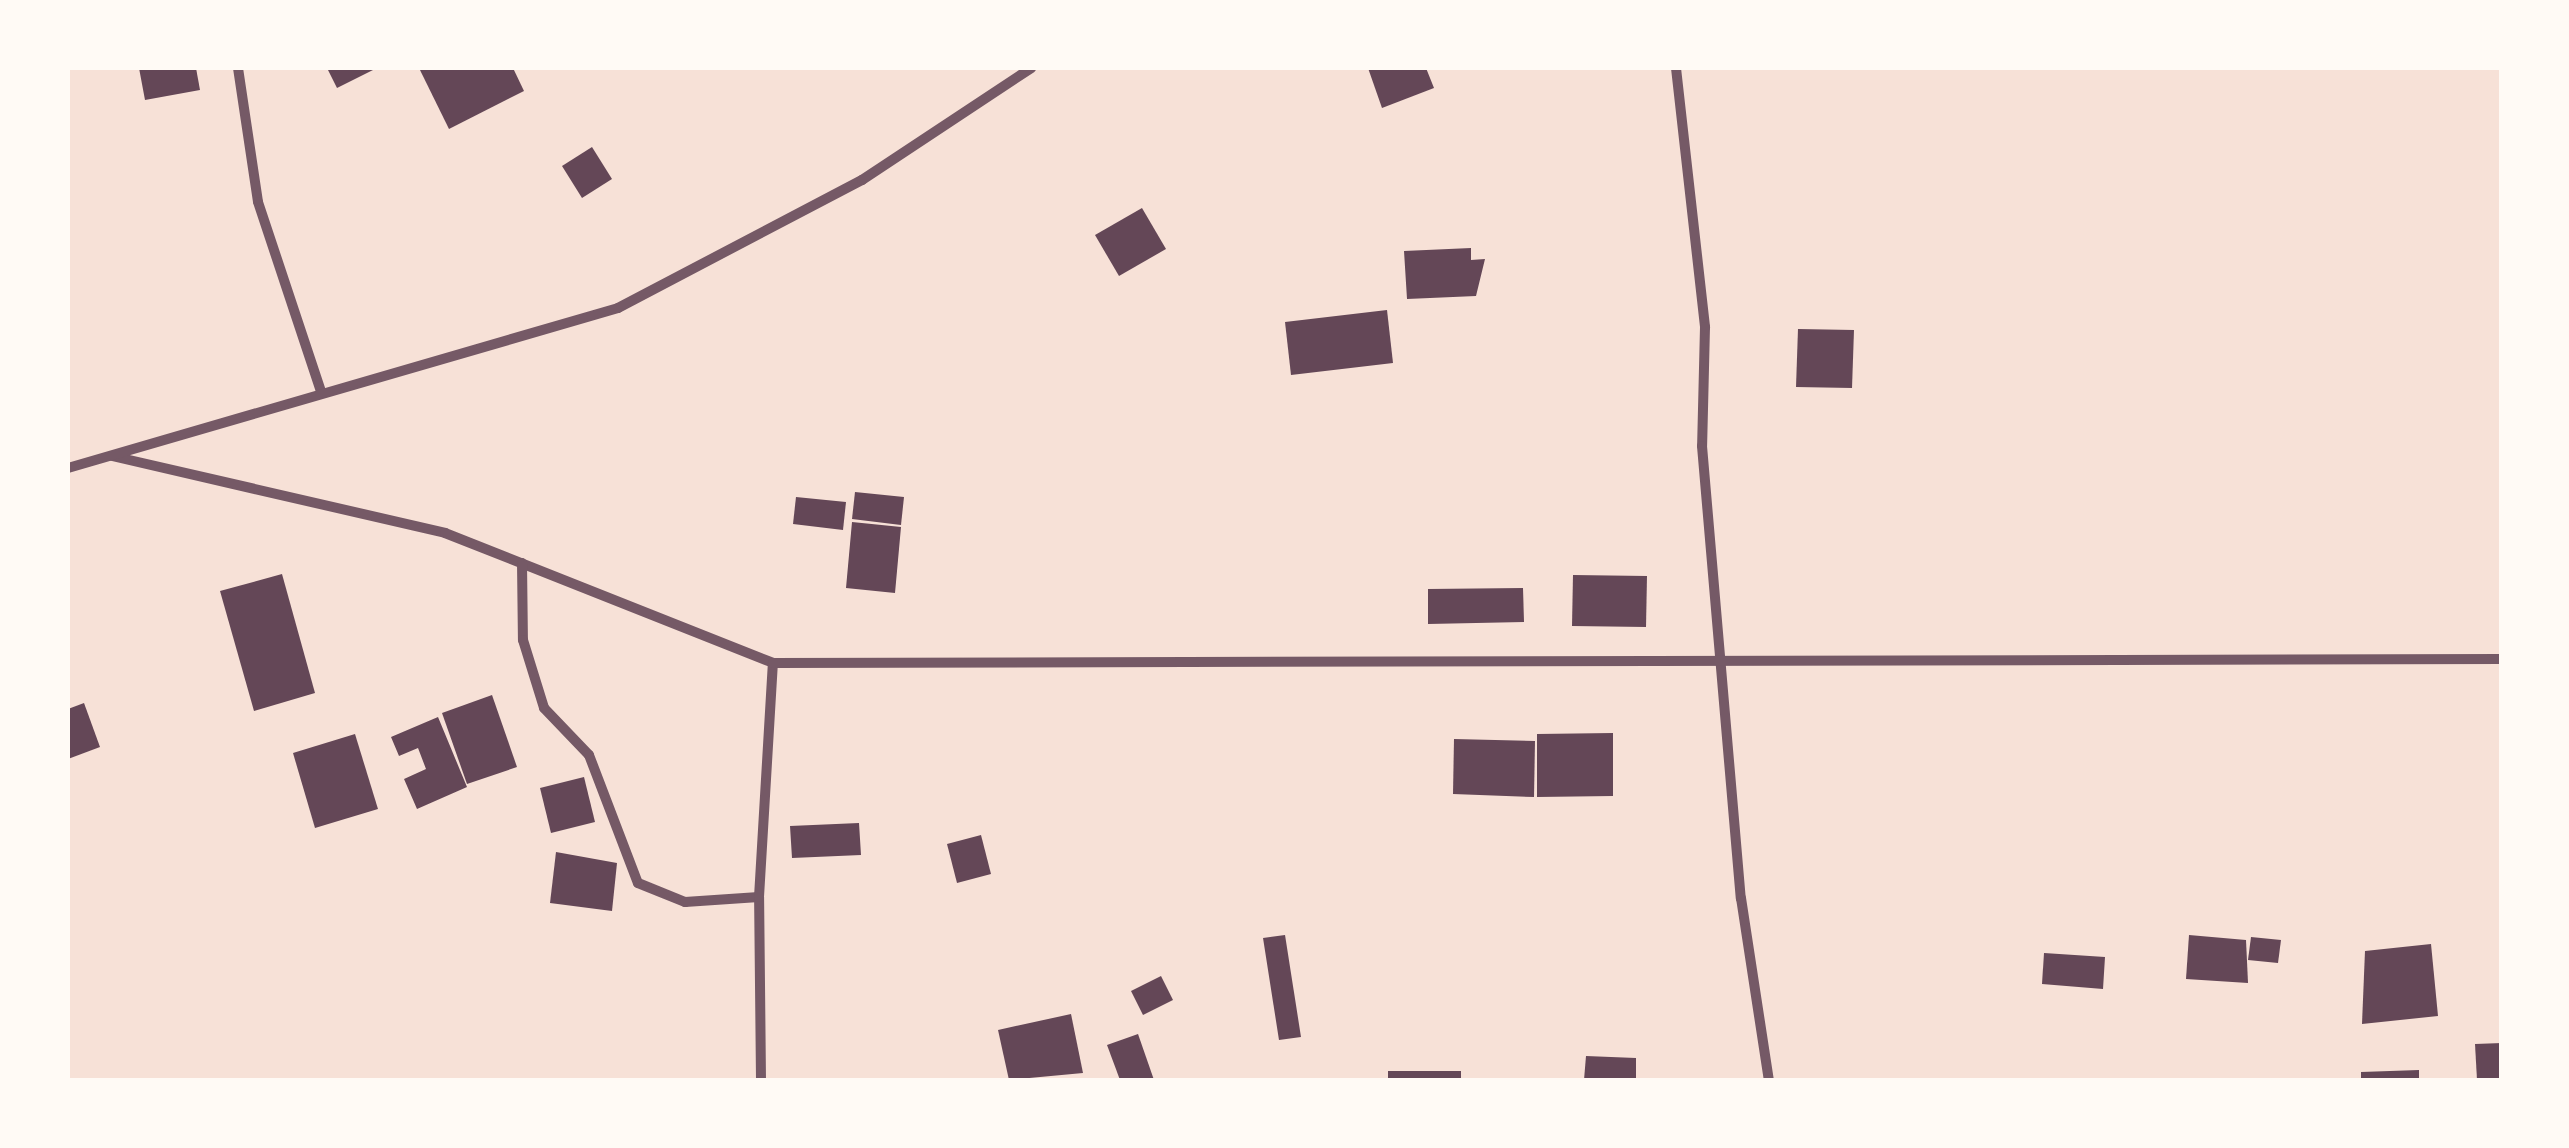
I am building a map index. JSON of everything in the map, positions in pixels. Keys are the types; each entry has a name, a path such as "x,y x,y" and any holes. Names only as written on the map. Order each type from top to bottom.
{"street":[{"path":"238,68 258,202 322,391"},
{"path":"68,468 618,308 862,180 1032,68"},
{"path":"1676,68 1706,327 1702,446 1768,1080"},
{"path":"111,456 445,533 773,663 1723,666 2502,659"},
{"path":"522,563 523,640 544,708 589,755 638,883 685,902 759,897"},
{"path":"762,1080 759,897 773,663"}],"building":[{"path":"139,68 196,68 200,90 145,100"},
{"path":"327,68 377,68 337,88"},
{"path":"419,68 513,68 524,91 449,129"},
{"path":"1368,68 1426,68 1434,88 1382,108"},
{"path":"592,147 612,179 582,198 562,166"},
{"path":"1142,208 1166,249 1119,276 1095,235"},
{"path":"1471,248 1471,260 1485,259 1476,296 1407,299 1404,251"},
{"path":"1387,310 1393,363 1291,375 1285,322"},
{"path":"1798,329 1854,330 1852,388 1796,387"},
{"path":"855,492 904,497 901,525 852,519"},
{"path":"796,497 846,502 843,530 793,524"},
{"path":"852,522 901,527 895,593 846,588"},
{"path":"282,574 315,693 254,711 220,591"},
{"path":"1573,575 1647,576 1646,627 1572,626"},
{"path":"1523,588 1524,622 1428,624 1428,589"},
{"path":"492,695 517,767 467,784 442,713"},
{"path":"84,703 100,747 68,759 68,709"},
{"path":"438,717 467,787 417,809 404,779 426,769 418,748 399,756 391,737"},
{"path":"1613,733 1613,796 1537,797 1537,734"},
{"path":"355,734 378,809 315,828 293,753"},
{"path":"1454,739 1535,741 1534,797 1453,794"},
{"path":"584,777 595,822 551,833 540,788"},
{"path":"859,823 861,855 792,858 790,826"},
{"path":"981,835 991,874 957,883 947,844"},
{"path":"556,852 617,863 612,911 550,903"},
{"path":"1285,935 1301,1037 1279,1040 1263,938"},
{"path":"2189,935 2246,940 2248,983 2186,979"},
{"path":"2251,937 2281,940 2278,963 2248,960"},
{"path":"2431,944 2438,1016 2362,1024 2365,951"},
{"path":"2044,953 2105,957 2103,989 2042,984"},
{"path":"1161,976 1173,1000 1143,1015 1131,991"},
{"path":"1071,1014 1083,1073 1009,1080 998,1030"},
{"path":"1138,1034 1154,1080 1120,1080 1107,1045"},
{"path":"2502,1043 2502,1080 2477,1080 2475,1044"},
{"path":"1586,1056 1636,1058 1636,1080 1584,1080"},
{"path":"2419,1070 2419,1080 2361,1080 2361,1072"},
{"path":"1388,1071 1461,1071 1461,1080 1388,1080"}]}
